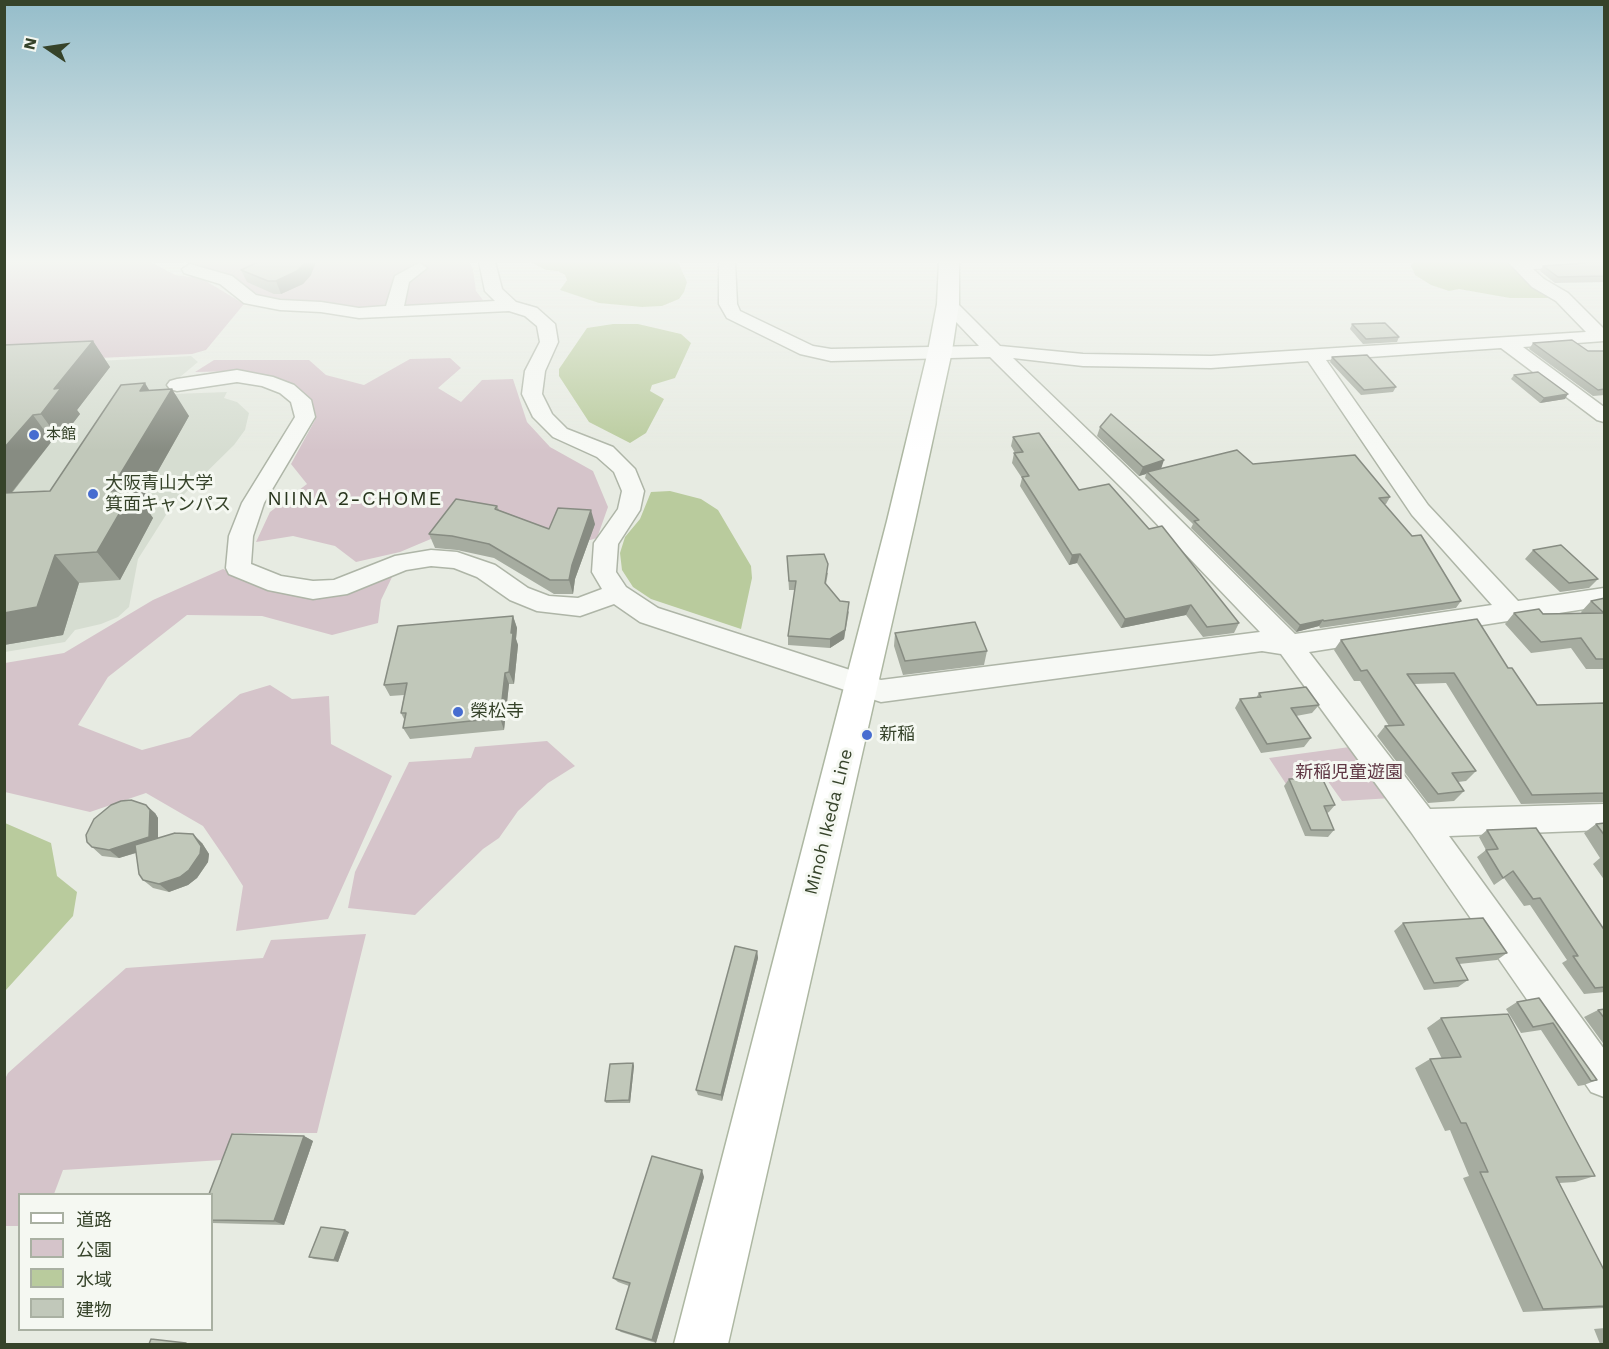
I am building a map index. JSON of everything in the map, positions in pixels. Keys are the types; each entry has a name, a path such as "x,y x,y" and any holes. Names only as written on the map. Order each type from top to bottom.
{"main road":[{"name":"Minoh Ikeda Line","path":"700,1344 862,686 944,325"}],"street":[{"path":"546,325 549,342 535,371 532,394 543,417 560,433 605,452 624,468 633,491 629,510 606,543 604,572 617,594 649,615 881,691 1262,641 1289,645 1605,597"},
{"path":"756,325 807,350 831,355 996,351 1083,360 1211,362 1603,336"},
{"path":"969,325 1063,420 1138,490 1289,645 1422,823 1605,1079"},
{"path":"1591,325 1603,336"},
{"path":"1506,343 1605,416"},
{"path":"1313,355 1420,510 1511,610"},
{"path":"177,385 237,376 266,381 286,389 300,400 305,417 254,503 241,536 238,568 277,584 313,590 338,588 371,573 404,562 431,558 458,560 486,571 519,594 546,605 580,607 617,594"},
{"path":"1422,823 1605,817"}],"shaded area":[{"name":"大阪青山大学 箕面キャンパス","path":"191,356 198,362 180,377 173,394 227,392 224,398 237,402 249,413 245,430 234,445 171,507 138,559 129,607 118,617 75,630 65,642 5,652 5,366"}],"green space":[{"path":"5,325 227,325 206,350 192,354 5,362"},
{"path":"450,358 461,368 438,388 461,402 482,380 513,379 527,422 550,447 593,471 608,507 597,538 563,548 464,525 400,552 356,562 335,546 293,536 256,542 270,512 307,484 291,464 315,420 304,393 262,377 238,371 195,372 214,360 309,360 326,375 364,385 410,359"},
{"path":"223,569 272,589 393,575 381,600 378,623 332,635 262,616 187,615 108,677 78,725 142,750 190,737 240,694 270,685 292,699 329,696 331,744 392,776 328,919 236,931 243,886 227,861 203,826 146,793 90,812 5,792 5,663 64,653 153,600"},
{"path":"547,741 575,766 548,783 518,811 499,838 483,849 415,915 348,908 355,872 409,762 471,758 475,747"},
{"name":"新稲児童遊園","path":"1357,746 1392,798 1342,801 1327,780 1286,784 1269,758"},
{"path":"366,934 317,1133 234,1133 222,1160 63,1170 54,1193 18,1193 18,1226 5,1226 5,1079 8,1073 126,968 263,958 271,940"}],"water":[{"path":"607,325 642,325 681,334 691,343 675,378 652,385 650,391 664,399 646,433 630,443 589,422 559,376 559,369 587,328"},
{"path":"670,491 701,499 718,510 751,566 752,578 741,629 651,599 633,587 622,570 620,553 625,537 640,519 651,492"},
{"path":"5,823 51,843 57,876 77,892 73,916 5,991"}],"building":[{"path":"1353,325 1387,325 1399,337 1366,339"},
{"path":"1572,340 1588,351 1605,351 1605,389 1598,390 1533,343"},
{"path":"93,341 54,389 61,388 41,414 33,415 4,448 4,345"},
{"path":"1367,355 1396,387 1364,390 1332,357"},
{"path":"1538,372 1568,394 1544,398 1514,375"},
{"path":"145,383 140,391 172,389 110,491 133,490 97,552 55,555 37,607 4,613 4,493 50,491 121,385"},
{"path":"1111,414 1164,460 1143,467 1100,427"},
{"path":"1039,433 1079,490 1109,484 1149,529 1162,526 1239,623 1207,627 1191,605 1125,619 1080,554 1072,555 1022,477 1029,476 1014,453 1023,452 1013,437"},
{"path":"1237,450 1253,464 1355,455 1390,497 1379,498 1412,536 1421,535 1461,601 1300,625 1194,521 1199,520 1147,472"},
{"path":"456,499 497,506 495,509 549,529 558,508 591,510 569,580 550,580 489,544 452,536 429,534"},
{"path":"1561,545 1598,579 1569,583 1533,550"},
{"path":"824,554 828,564 825,583 840,601 849,602 845,630 830,639 788,636 796,581 789,581 787,556"},
{"path":"1605,598 1605,659 1596,659 1581,638 1541,642 1514,613 1539,609 1543,614 1604,613 1591,601"},
{"path":"513,616 509,672 505,673 500,718 403,728 406,713 401,713 407,683 384,685 398,626"},
{"path":"1477,619 1508,668 1512,668 1537,705 1605,703 1605,793 1532,795 1454,673 1407,674 1476,771 1452,773 1464,791 1438,794 1385,726 1404,725 1367,670 1361,671 1341,640"},
{"path":"975,622 987,651 905,661 895,633"},
{"path":"1306,687 1319,705 1291,708 1311,738 1267,744 1240,699 1261,697 1259,693"},
{"path":"1322,778 1335,805 1324,806 1334,830 1311,830 1289,779"},
{"path":"131,800 146,805 150,810 149,837 109,850 92,847 87,842 86,835 94,819 111,805"},
{"path":"1605,823 1605,836 1596,824"},
{"path":"1536,828 1605,931 1605,987 1595,988 1573,956 1578,956 1540,898 1533,899 1513,871 1503,878 1486,850 1498,849 1487,830"},
{"path":"175,833 193,834 201,846 200,854 189,870 180,877 159,884 143,880 139,874 135,845"},
{"path":"1483,918 1507,953 1456,958 1468,980 1434,983 1403,923"},
{"path":"735,946 757,951 721,1095 696,1090"},
{"path":"1539,998 1597,1080 1591,1081 1553,1023 1533,1027 1517,1002"},
{"path":"1605,1009 1605,1019 1598,1010"},
{"path":"1508,1014 1595,1176 1556,1177 1605,1272 1605,1306 1543,1309 1480,1172 1488,1172 1466,1123 1461,1123 1430,1059 1461,1057 1441,1018"},
{"path":"633,1063 629,1100 605,1101 610,1064"},
{"path":"232,1134 304,1136 274,1221 213,1220 213,1193 209,1193"},
{"path":"652,1156 702,1170 652,1340 616,1329 630,1283 613,1278"},
{"path":"321,1227 345,1230 334,1260 309,1257"},
{"path":"151,1339 186,1343 149,1344"}],"place":[{"name":"本館","path":"34,435"},
{"name":"大阪青山大学 箕面キャンパス","path":"93,494"},
{"name":"榮松寺","path":"458,712"},
{"name":"新稲","path":"867,735"}],"district":[{"name":"NIINA 2-CHOME","path":"355,499"}]}
